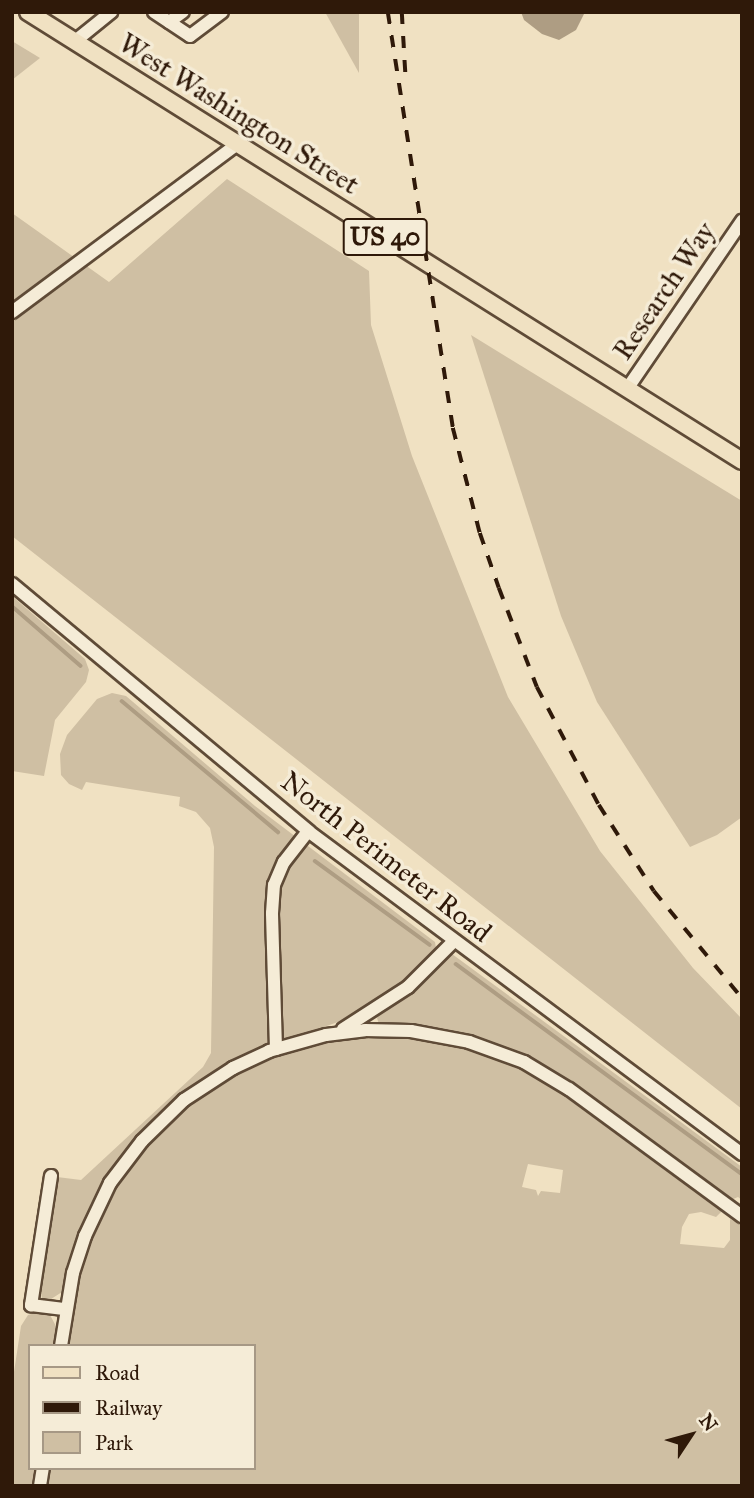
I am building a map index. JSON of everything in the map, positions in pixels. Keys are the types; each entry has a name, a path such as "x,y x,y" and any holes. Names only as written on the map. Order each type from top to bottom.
{"main road":[{"name":"West Washington Street","path":"28,12 742,461"}],"street":[{"path":"74,41 111,12"},
{"path":"154,12 190,36 222,12"},
{"path":"169,23 183,12"},
{"path":"12,312 237,144"},
{"name":"Research Way","path":"627,389 742,221"},
{"name":"North Perimeter Road","path":"12,584 308,831 742,1154"},
{"path":"276,1049 272,913 274,885 284,862 308,831"},
{"path":"333,1034 363,1018 408,987 454,941"},
{"path":"61,1344 73,1273 93,1217 110,1183 142,1140 175,1108 206,1084 233,1068 276,1049 333,1034 385,1030 423,1033 469,1042 524,1062 569,1089 742,1216"},
{"path":"51,1176 31,1305 66,1309"}],"green space":[{"path":"325,12 359,12 359,73"},
{"path":"12,41 40,58 12,80"},
{"path":"227,179 369,271 371,325 412,456 508,697 600,851 693,968 742,1019 742,1109 12,536 12,213 109,282"},
{"path":"471,335 742,501 742,817 717,835 690,847 597,702 561,616"},
{"path":"12,596 85,659 89,670 86,682 55,720 44,776 12,771"},
{"path":"112,693 126,696 255,806 435,942 436,948 435,956 404,985 361,1014 243,1055 196,1083 157,1114 105,1179 77,1237 62,1292 48,1301 42,1298 40,1289 57,1177 81,1180 203,1067 211,1053 214,847 210,828 196,812 179,806 180,797 86,782 82,790 69,784 61,775 60,754 67,735 97,699"},
{"path":"452,954 742,1167 742,1200 738,1197 731,1200 572,1084 528,1057 480,1038 446,1029 379,1024 377,1018 380,1013"},
{"path":"373,1036 412,1037 461,1046 510,1064 555,1088 722,1211 716,1217 701,1212 689,1214 682,1227 680,1244 724,1248 730,1240 730,1219 742,1225 742,1486 47,1486 49,1470 256,1470 256,1344 68,1344 80,1271 99,1219 117,1185 154,1137 181,1111 216,1085 264,1060 314,1044","holes":["528,1164 563,1170 560,1193 541,1191 538,1196 536,1190 522,1187"]},
{"path":"39,1312 50,1315 57,1328 54,1344 28,1344 28,1470 36,1470 33,1486 12,1486 12,1385 21,1326 28,1315"}],"shaded area":[{"path":"521,12 585,12 576,30 559,40 542,34 524,20"}],"waterway":[{"path":"12,606 81,666"},
{"path":"122,701 278,832"},
{"path":"315,861 430,945"},
{"path":"456,964 742,1174"}],"railway":[{"path":"388,12 453,428 480,533 499,588 537,687 599,805 654,891 742,998"},
{"path":"402,12 406,82"}]}
